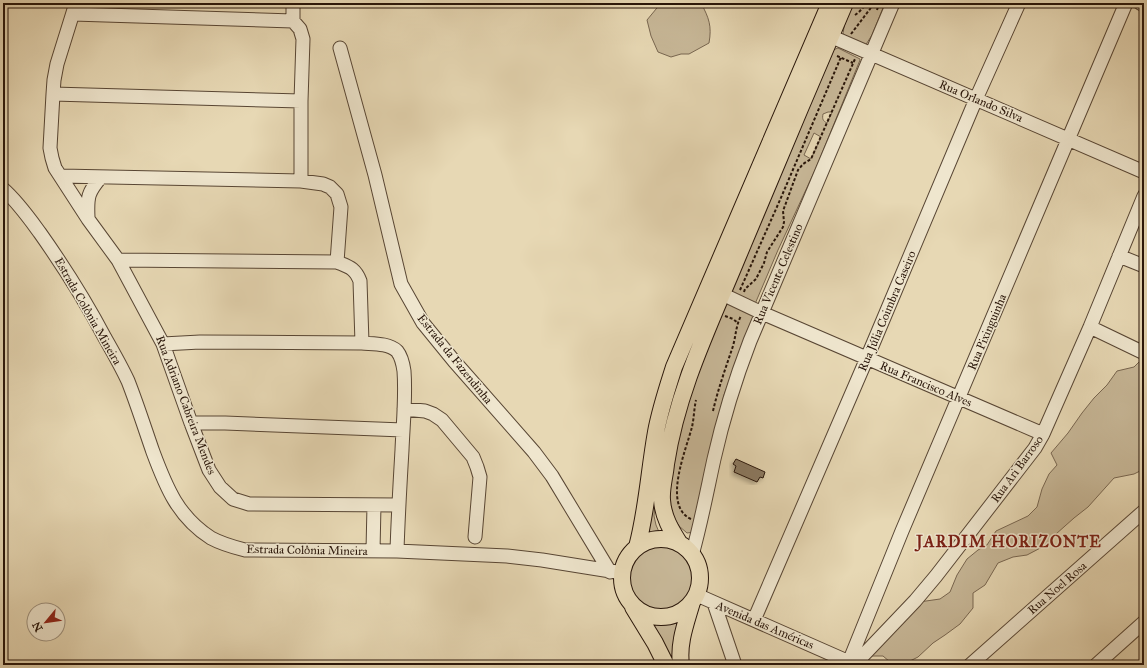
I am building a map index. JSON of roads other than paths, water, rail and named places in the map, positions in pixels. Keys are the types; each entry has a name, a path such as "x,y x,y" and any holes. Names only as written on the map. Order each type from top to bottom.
{"main road":[{"path":"681,665 680,651 682,636 700,585 700,574 697,564 668,523 664,511 662,499 663,486 673,428 692,365 722,294 825,34 830,3"},
{"path":"637,547 643,525 656,432 674,367 825,34 845,3"},
{"path":"666,665 655,643 625,593 616,572 637,547 647,542 669,540 686,549"},
{"path":"630,602 639,610 650,616 661,618 673,616 684,611 695,599"}],"street":[{"path":"293,3 293,22"},
{"name":"Rua Vicente Celestino","path":"686,549 699,532 714,458 726,410 736,379 762,312 893,3"},
{"name":"Rua Júlia Coimbra Caseiro","path":"754,620 867,358 976,99 1019,3"},
{"name":"Rua Pixinguinha","path":"853,664 902,531 1126,3"},
{"path":"1140,3 1144,5"},
{"path":"74,8 293,22 300,29 303,39 300,181"},
{"name":"Rua Adriano Cabreira Mendes","path":"74,8 57,64 53,94 50,148 55,168 88,219 118,260 164,344 209,470 220,487 233,499 249,504 398,505"},
{"name":"Rua Orlando Silva","path":"825,34 1144,172"},
{"name":"Estrada da Fazendinha","path":"340,48 375,175 401,284 423,323 454,361 534,452 552,476 616,572"},
{"path":"53,94 301,101"},
{"path":"61,176 300,181 323,184 330,187 337,194 341,207 337,262"},
{"path":"88,219 87,201 91,188 101,177"},
{"name":"Estrada Colônia Mineira","path":"3,189 30,219 61,262 93,316 127,380 160,472 170,493 181,511 194,525 212,538 227,545 245,550 397,551 507,556 616,572"},
{"name":"Rua Ari Barroso","path":"853,664 915,602 1035,448 1043,434 1090,327 1144,196"},
{"path":"1119,256 1144,266"},
{"path":"118,260 337,262 349,266 358,274 360,281 362,343"},
{"name":"Rua Francisco Alves","path":"722,294 1043,434"},
{"path":"1090,327 1144,352"},
{"path":"164,344 200,342 362,343 380,344 397,351 401,358 404,370 404,409 398,505 397,551"},
{"path":"404,409 425,411 442,420 473,457 480,477 475,537"},
{"path":"191,423 403,430"},
{"path":"373,551 374,505"},
{"name":"Rua Noel Rosa","path":"970,665 1144,512"},
{"name":"Avenida das Américas","path":"695,599 714,603 853,664"},
{"path":"714,603 735,665"},
{"path":"1096,665 1143,626"}],"district":[{"name":"JARDIM HORIZONTE","path":"1009,541"}]}
